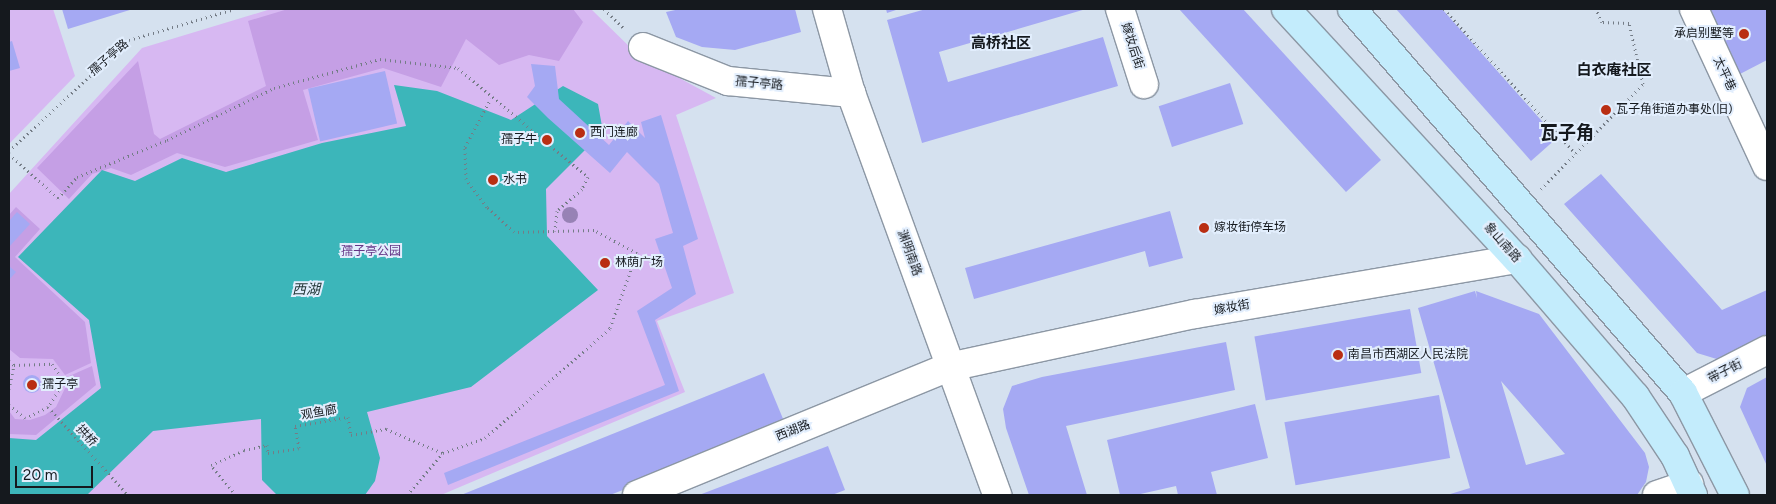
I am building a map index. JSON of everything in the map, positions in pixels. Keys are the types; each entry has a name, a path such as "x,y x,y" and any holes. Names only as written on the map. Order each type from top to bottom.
{"main road":[{"name":"象山南路","path":"1286,9 1517,259 1635,396 1691,490"},
{"path":"1352,9 1683,393 1735,495"}],"street":[{"name":"渊明南路","path":"827,9 851,92 949,367 997,495"},
{"name":"嫁妆后街","path":"1120,9 1144,84"},
{"name":"太平巷","path":"1694,9 1767,166"},
{"name":"孺子亭路","path":"643,47 728,82 851,92"},
{"name":"嫁妆街","path":"949,367 1196,314 1517,259"},
{"name":"带子街","path":"1683,393 1767,350"},
{"name":"西湖路","path":"637,495 949,367"},
{"path":"1657,495 1691,490"}],"path":[{"name":"孺子亭路","path":"9,152 129,40 234,9"},
{"path":"1444,9 1575,153"},
{"path":"1523,207 1643,84 1628,23 1602,22 1596,9"},
{"path":"9,152 58,198 77,177 167,140 274,88 380,59 458,68 588,177 582,189 557,211 554,231"},
{"path":"407,495 443,453 485,438 610,328 637,253 594,230 514,232 487,207 466,179 466,147 492,98"},
{"path":"9,361 14,365 52,364 64,382 48,408 24,418 9,405"},
{"path":"9,389 14,365"},
{"name":"拱桥","path":"48,408 128,495"},
{"name":"观鱼廊","path":"236,495 211,465 244,450 266,445 268,453 299,448 295,426 348,417 351,435 386,429 443,453"}],"green space":[{"path":"9,9 53,9 75,76 9,144"},
{"name":"孺子亭公园","path":"271,9 591,9 639,56 716,98 676,115 734,293 657,321 685,392 441,495 9,495 9,194 142,48"}],"shaded area":[{"path":"288,9 573,9 583,22 559,61 529,55 499,65 466,39 441,87 383,68 303,90 318,140 225,167 177,153 131,175 111,168 92,174 69,199 37,168 138,61 154,134 160,139 266,86 248,21"},
{"path":"16,207 40,229 15,257 85,322 91,363 65,375 53,359 20,358 9,349 9,215"},
{"path":"92,366 96,385 36,435 9,434 9,411 15,419 30,420 45,415 56,407 68,382 67,377"}],"water":[{"name":"西湖","path":"394,85 437,91 511,120 563,86 598,104 603,132 546,189 547,236 598,290 471,387 367,412 380,458 375,481 365,495 277,495 262,480 261,419 153,431 87,495 9,495 9,438 36,440 101,388 89,320 18,257 102,170 135,181 182,158 226,172 322,143 406,126"}],"building":[{"path":"62,9 133,9 68,29"},
{"path":"680,9 795,9 801,32 735,50 702,47 676,37 666,12"},
{"path":"886,9 899,9 887,13"},
{"path":"926,9 1086,9 939,52 948,82 1103,37 1118,86 922,143 887,20"},
{"path":"1179,9 1243,9 1381,160 1346,192"},
{"path":"1396,9 1442,9 1557,138 1531,161"},
{"name":"承启别墅等","path":"1709,9 1767,9 1767,60 1740,74"},
{"path":"12,41 20,68 9,71 9,42"},
{"path":"531,64 555,66 559,99 609,145 628,121 645,138 641,122 661,115 698,239 683,246 696,294 655,320 679,391 448,485 444,473 665,385 637,311 672,288 655,239 673,233 659,184 627,152 610,173 548,118 527,97 535,86"},
{"path":"385,71 397,124 320,141 308,89"},
{"path":"1230,83 1243,124 1172,147 1159,106"},
{"path":"1601,174 1722,310 1767,290 1767,340 1720,360 1697,353 1564,204"},
{"path":"1170,211 1183,258 1149,267 1145,251 974,299 965,268"},
{"path":"17,212 30,224 9,247 9,221"},
{"path":"9,266 16,272 9,280"},
{"path":"1475,291 1477,298 1476,291 1539,314 1645,453 1649,467 1646,482 1637,495 1447,495 1470,488 1418,308","holes":["1501,381 1565,454 1526,465"]},
{"name":"南昌市西湖区人民法院","path":"1410,309 1421,373 1266,400 1254,336"},
{"path":"1226,342 1235,390 1066,426 1087,495 1029,495 1006,428 1003,409 1012,386 1042,377"},
{"path":"764,373 786,426 610,495 461,495"},
{"name":"孺子亭","path":"32,375 38,378 41,384 38,390 32,393 26,390 23,384 26,378"},
{"path":"1767,377 1767,466 1740,407 1747,388"},
{"path":"1439,395 1450,458 1295,485 1284,422"},
{"path":"1255,404 1268,458 1211,472 1217,495 1178,495 1176,486 1136,495 1120,495 1107,440"},
{"path":"828,446 845,490 832,495 699,495"}],"place":[{"name":"承启别墅等","path":"1744,34"},
{"name":"瓦子角街道办事处(旧)","path":"1606,110"},
{"name":"西门连廊","path":"580,133"},
{"name":"孺子牛","path":"547,140"},
{"name":"水书","path":"493,180"},
{"name":"嫁妆街停车场","path":"1204,228"},
{"name":"林荫广场","path":"605,263"},
{"name":"南昌市西湖区人民法院","path":"1338,355"},
{"name":"孺子亭","path":"32,385"}],"district":[{"name":"高桥社区","path":"1001,44"},
{"name":"白衣庵社区","path":"1614,71"},
{"name":"瓦子角","path":"1567,133"}]}
